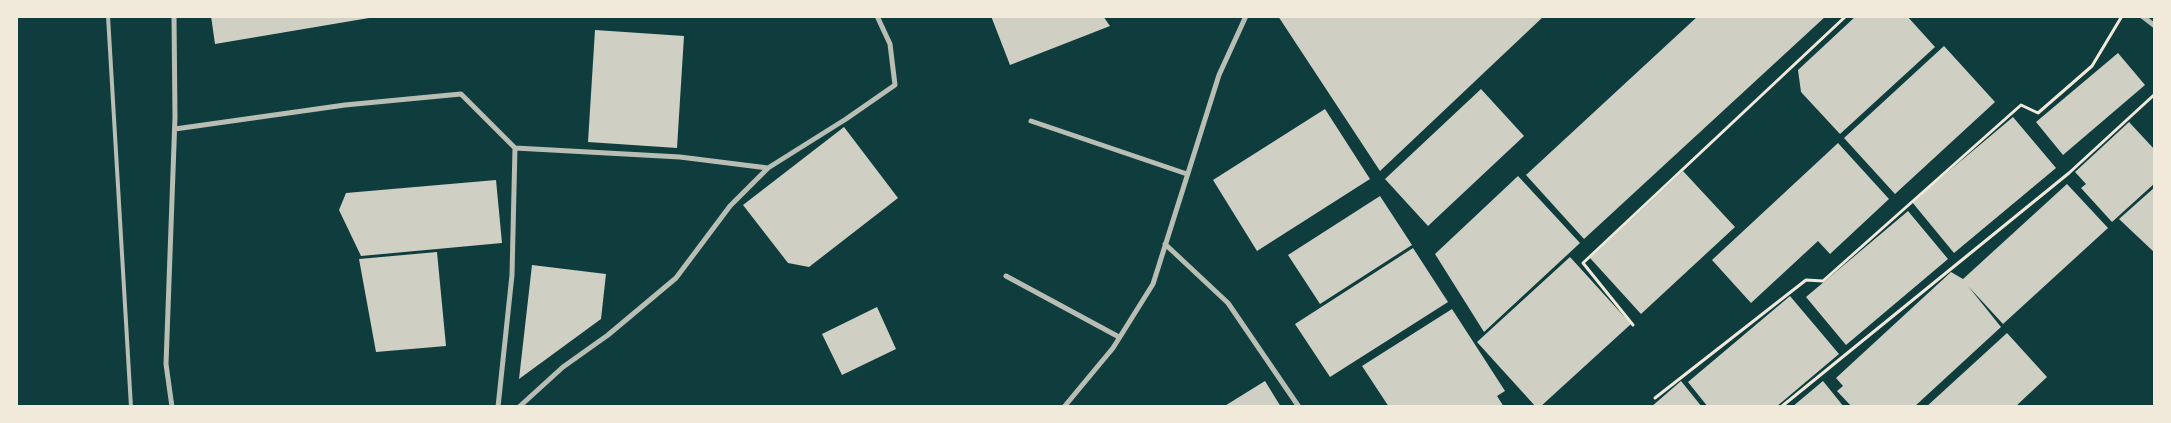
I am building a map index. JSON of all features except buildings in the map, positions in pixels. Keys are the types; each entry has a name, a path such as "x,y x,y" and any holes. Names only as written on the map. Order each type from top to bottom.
{"street":[{"path":"172,407 166,364 175,129 174,16"},
{"path":"519,407 563,367 608,336 676,278 730,206 768,168 846,119 895,85 890,44 877,16"},
{"path":"1064,407 1119,337 1153,284 1164,244 1219,75 1246,16"},
{"path":"2142,16 2155,26"},
{"path":"175,129 345,105 461,94 515,148 680,157 768,168"},
{"path":"1031,120 1187,174"},
{"path":"498,407 512,275 515,148"},
{"path":"1164,244 1228,303 1299,407"},
{"path":"1006,276 1119,337"}],"lane":[{"path":"108,16 131,407"}],"path":[{"path":"1633,325 1583,263 1846,16"},
{"path":"1655,398 1806,280 1823,280 2021,105 2038,113 2092,66 2122,16"},
{"path":"1781,407 2069,173 2155,94"}]}
